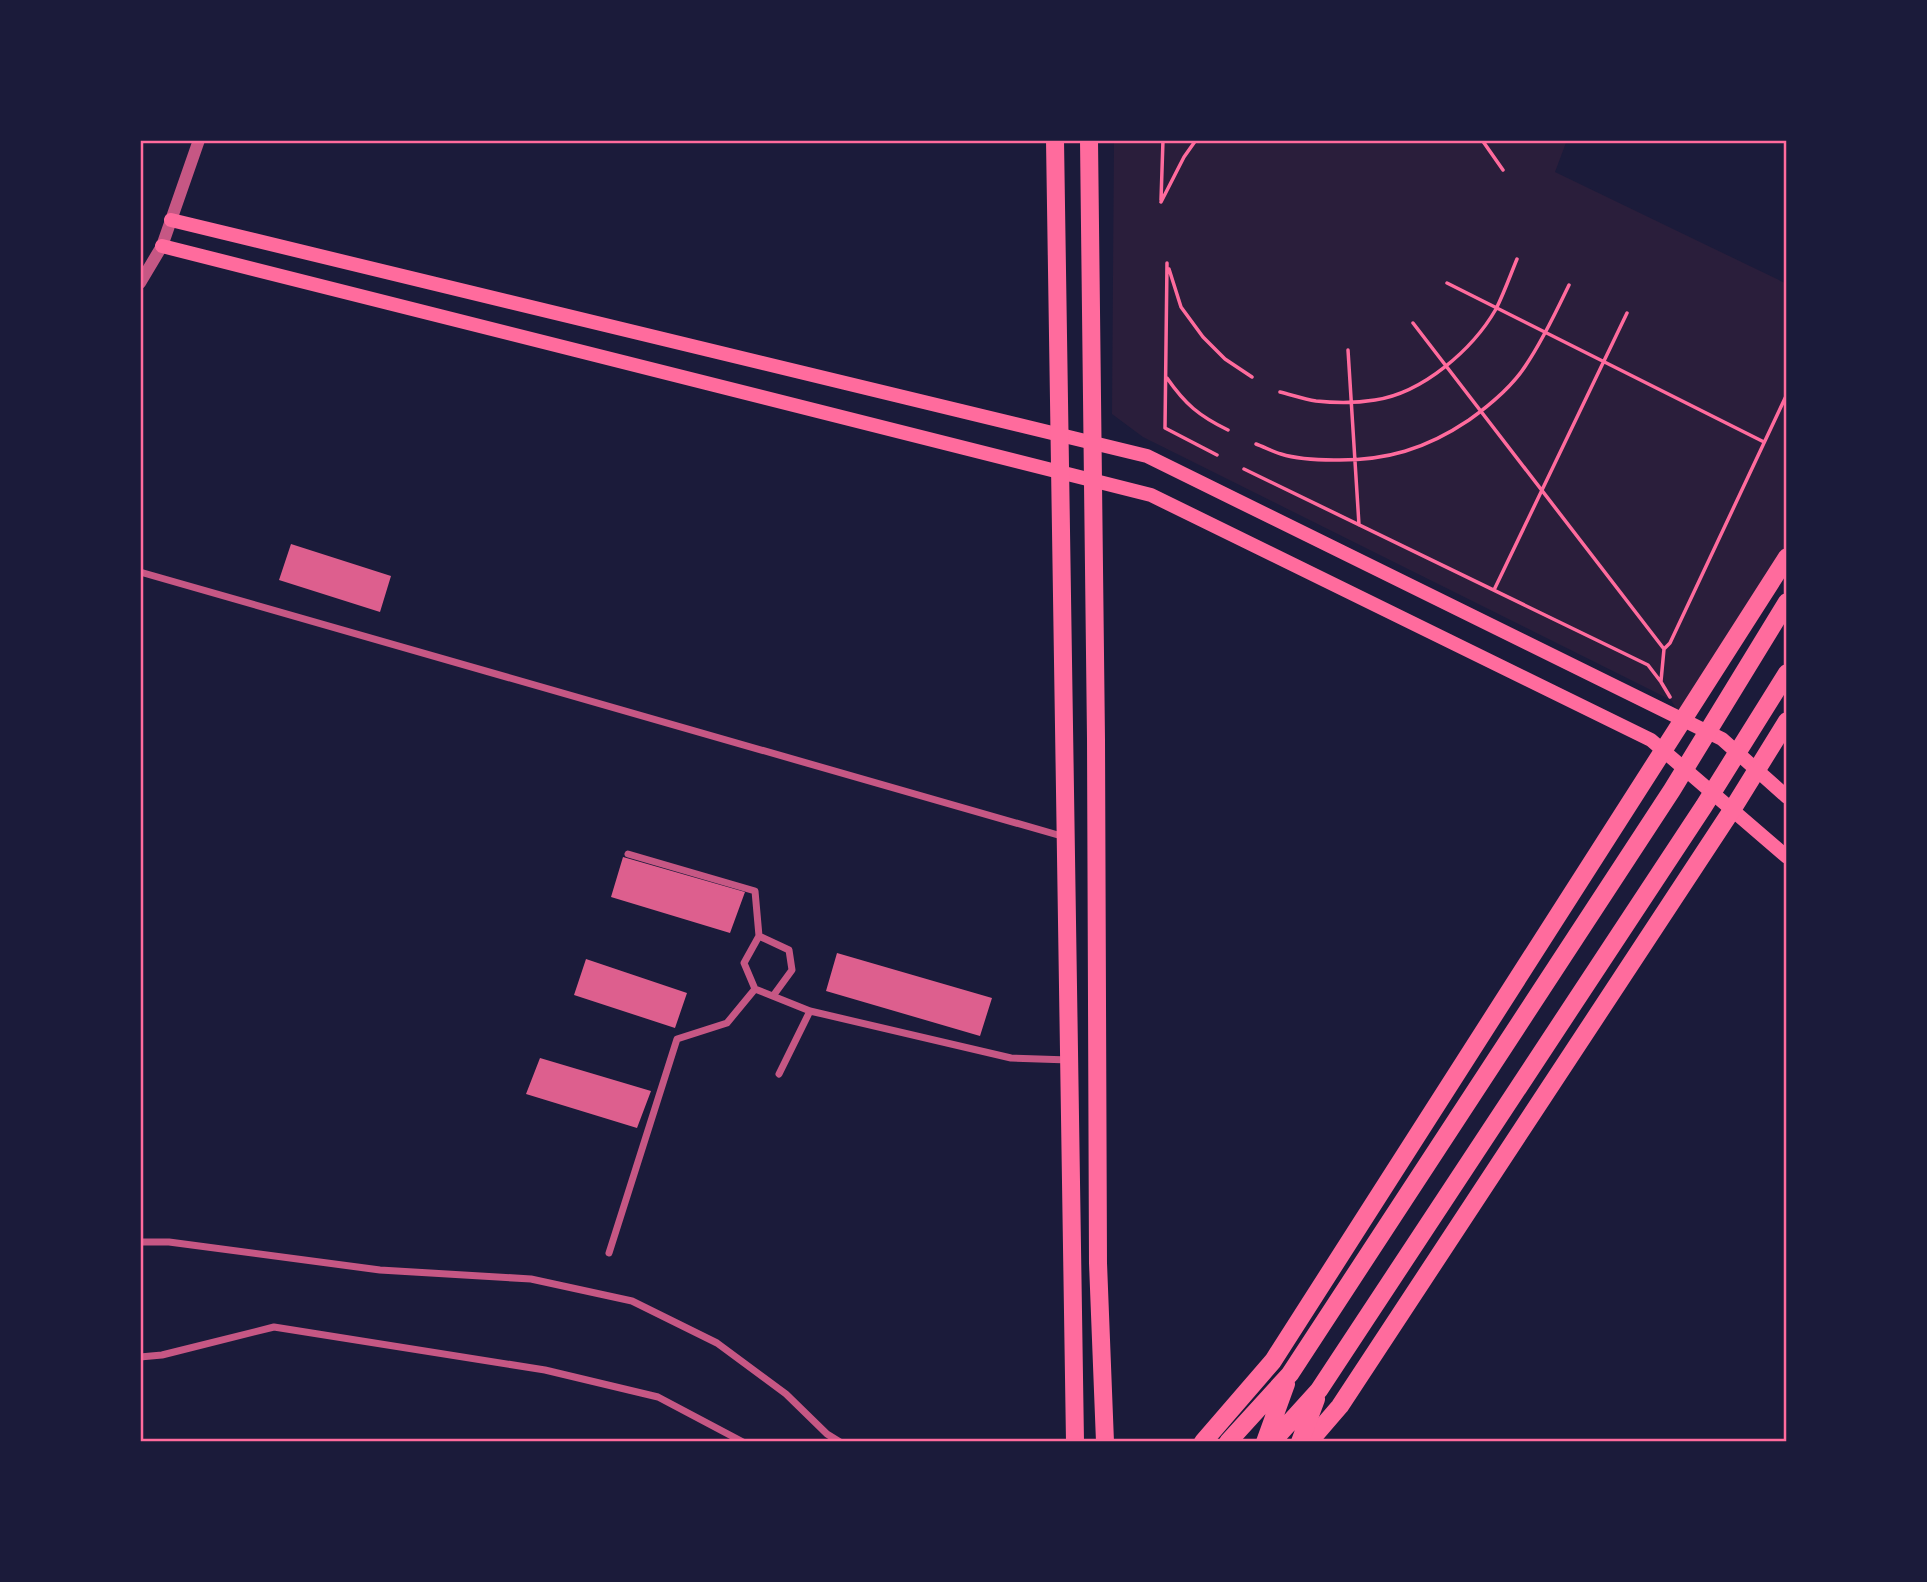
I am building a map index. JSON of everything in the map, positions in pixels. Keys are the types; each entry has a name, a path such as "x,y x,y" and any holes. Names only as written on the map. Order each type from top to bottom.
{"main road":[{"path":"1055,140 1075,1442"},
{"path":"1089,140 1096,739 1098,1263 1105,1442"},
{"path":"172,220 1147,456 1722,739 1787,797"},
{"path":"162,246 1152,495 1651,740 1787,857"},
{"path":"1203,1442 1273,1361 1787,557"},
{"path":"1228,1442 1290,1374 1672,790 1787,602"},
{"path":"1272,1442 1319,1390 1704,806 1787,673"},
{"path":"1309,1442 1340,1406 1732,810 1787,721"},
{"path":"1265,1442 1290,1374"},
{"path":"1300,1442 1319,1390"},
{"path":"1327,1442 1340,1406"}],"street":[{"path":"140,283 162,246 199,140"},
{"path":"140,572 1066,837"},
{"path":"628,854 755,891 759,936 744,963 755,989 810,1012 1012,1058 1070,1060"},
{"path":"759,936 789,950 792,970 773,996"},
{"path":"609,1253 677,1040 727,1023 755,989"},
{"path":"779,1074 810,1012"},
{"path":"140,1242 169,1242 380,1270 531,1279 632,1301 718,1343 786,1394 827,1434 840,1442"},
{"path":"140,1357 162,1355 274,1327 545,1370 657,1397 743,1442"}],"path":[{"path":"1163,140 1161,202 1196,140"},
{"path":"1482,140 1503,170"},
{"path":"1280,392 1316,401 1351,402 1377,400 1409,389 1446,366 1476,338 1496,308 1517,259"},
{"path":"1217,455 1165,428 1167,263 1181,307 1203,337 1225,359 1252,377"},
{"path":"1447,283 1764,442"},
{"path":"1256,444 1294,457 1355,461 1416,449 1448,434 1501,395 1525,366 1546,332 1569,285"},
{"path":"1494,590 1627,313"},
{"path":"1413,323 1664,649"},
{"path":"1348,350 1359,525"},
{"path":"1166,376 1181,398 1206,420 1228,430"},
{"path":"1661,682 1664,649 1670,643 1787,394"},
{"path":"1244,469 1648,665 1683,720"}],"shaded area":[{"path":"1114,140 1567,140 1555,172 1787,284 1787,557 1683,720 1671,700 1143,437 1112,414"}],"building":[{"path":"291,544 391,576 380,612 279,580"},
{"path":"623,857 745,892 730,933 611,897"},
{"path":"837,953 992,998 980,1036 826,991"},
{"path":"586,959 687,993 675,1028 574,995"},
{"path":"540,1058 651,1091 637,1128 526,1094"}]}
